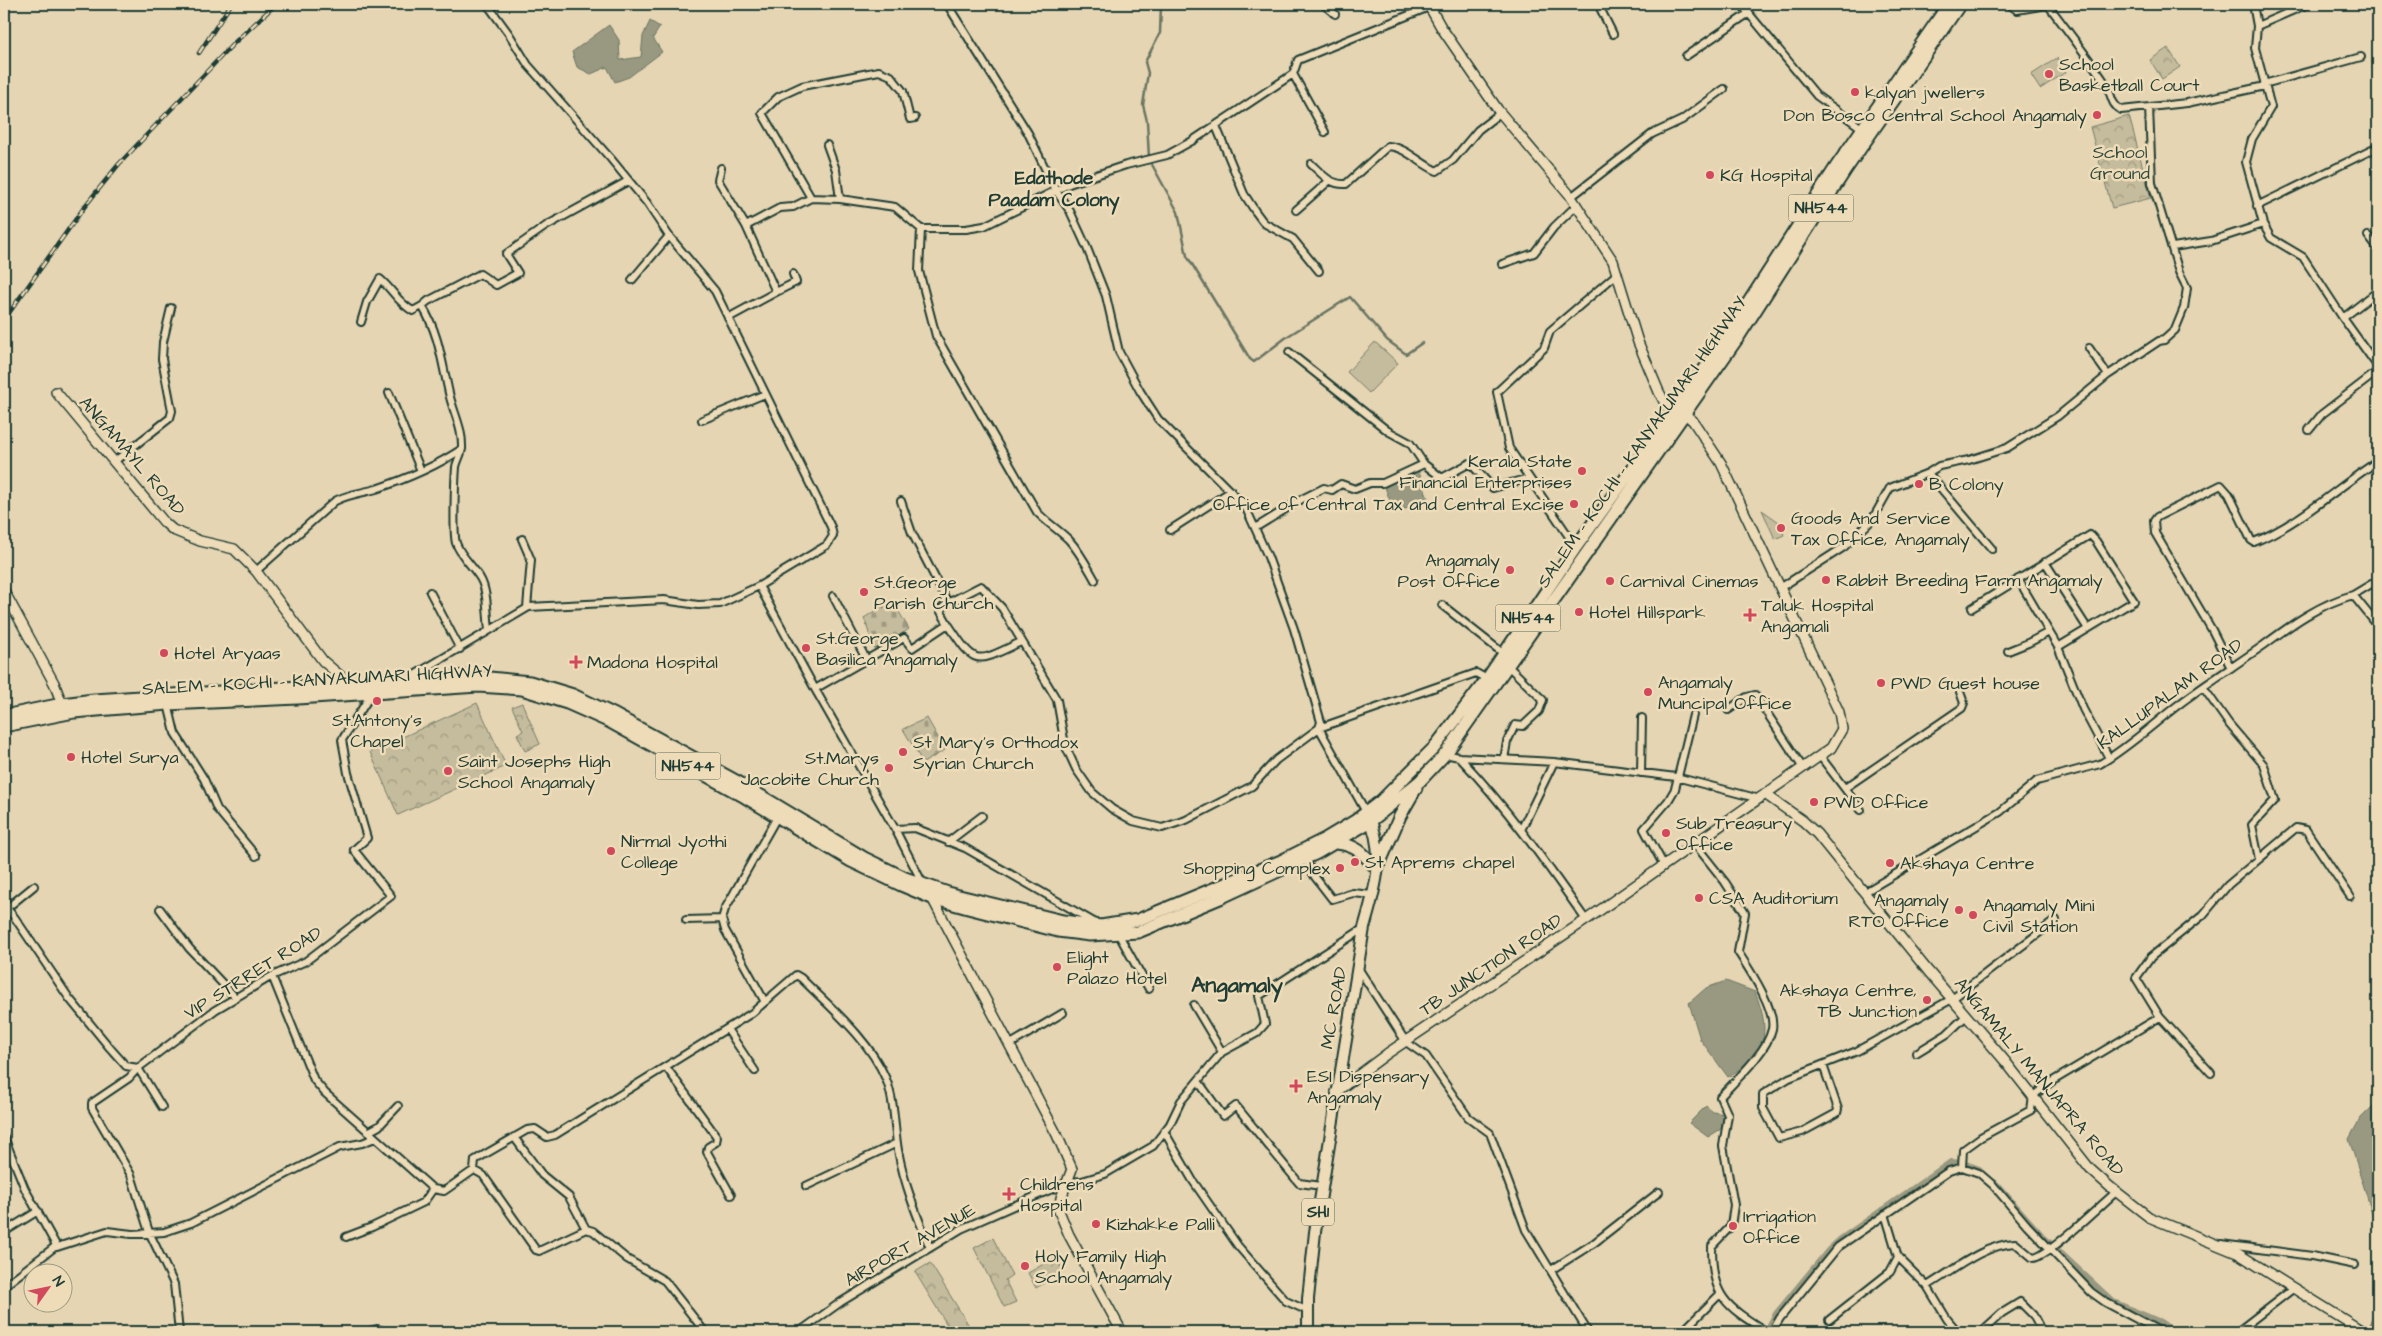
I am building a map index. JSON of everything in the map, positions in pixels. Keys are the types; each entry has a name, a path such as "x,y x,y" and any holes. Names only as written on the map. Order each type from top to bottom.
{"highway":[{"name":"SALEM - KOCHI - KANYAKUMARI HIGHWAY","path":"4,726 74,712 354,690 403,681 490,676 530,682 573,694 615,715 736,782 864,858 905,878 951,894 1044,917 1101,926 1138,920 1325,839 1366,818 1434,748 1487,679 1506,660 1678,412 1863,129 1949,4"},
{"name":"SALEM - KOCHI - KANYAKUMARI HIGHWAY","path":"4,716 62,704 354,690 372,694 478,686 534,692 601,718 851,861 932,898 1064,932 1090,936 1119,935 1142,930 1305,859 1336,843 1366,818 1420,781 1445,754 1576,547 1678,412 1739,336 1846,169 1960,4"},
{"name":"SH1","path":"1378,869 1400,816 1420,781"},
{"path":"1336,843 1347,844 1364,852 1378,869"}],"main road":[{"name":"TB JUNCTION ROAD","path":"1336,1092 1820,756 1837,741 1842,729 1840,717 1721,462 1708,440 1678,412 1666,405 1651,375 1638,342 1618,273 1608,252 1574,201 1500,113 1429,5"},
{"name":"ANGAMAYL ROAD","path":"56,392 164,522 173,530 200,541 234,549 256,571 323,660 354,690"},
{"path":"4,592 54,683 62,704"},
{"name":"ANGAMALY MANJAPRA ROAD","path":"1761,796 1803,821 1865,892 2033,1096 2090,1169 2149,1217 2170,1227 2217,1244 2261,1266 2364,1332"},
{"name":"MC ROAD","path":"1308,1332 1315,1232 1336,1092 1364,928 1378,869 1372,854 1366,818"},
{"path":"932,898 1057,1135 1072,1169 1061,1198 1059,1210 1070,1236 1122,1332"}],"street":[{"path":"403,681 527,608 664,600 698,605 720,604 759,586 827,545 832,536 831,527 715,291 669,236 647,203 611,159 528,65 509,34 487,4"},
{"path":"946,4 1028,132 1056,191 1070,211 1106,296 1119,352 1140,391 1158,419 1245,506 1268,557 1294,629 1321,722 1319,728 1366,818"},
{"path":"1324,4 1335,14"},
{"path":"1598,4 1613,34"},
{"path":"1741,4 1817,96 1863,129"},
{"path":"2009,4 2017,10 2049,5 2106,83 2114,105 2126,111 2187,103 2264,85 2361,57"},
{"path":"2253,4 2257,26 2255,48 2271,107 2252,140 2246,162 2263,224 2271,238 2304,257 2343,318 2378,367"},
{"path":"2257,26 2308,4"},
{"path":"746,226 780,208 793,207 811,198 840,199 895,207 921,229 966,229 984,226 1069,184 1126,165 1167,155 1216,126 1293,74 1298,60 1429,5"},
{"path":"1686,56 1749,14"},
{"path":"811,198 762,113 778,97 802,86 879,71 891,76 903,91 910,119 915,118"},
{"path":"1293,74 1325,132"},
{"path":"1502,264 1534,253 1574,201 1652,134 1682,120 1724,89"},
{"path":"1780,588 1844,546 1872,520 1890,488 1928,473 1939,466 1969,460 2007,448 2058,416 2108,375 2159,341 2164,340 2175,330 2184,308 2187,288 2180,272 2152,184 2149,107"},
{"path":"1311,164 1336,184 1346,184 1388,146 1398,147 1437,171 1453,160 1478,130 1500,113"},
{"path":"1216,126 1244,194 1255,211 1264,223 1293,239 1319,271"},
{"path":"827,145 836,170 840,199"},
{"path":"2257,206 2378,147"},
{"path":"721,168 718,180 746,226 776,292"},
{"path":"1296,210 1329,180"},
{"path":"361,322 367,302 380,279 388,286 402,306 412,311 480,274 496,285 518,273 506,254 546,226 628,181"},
{"path":"2173,247 2211,241 2263,224"},
{"path":"921,229 919,271 936,336 1037,512 1051,527 1068,539 1083,559 1095,580"},
{"path":"632,280 669,236"},
{"path":"2368,236 2378,249"},
{"path":"1576,547 1509,448 1497,392 1544,348 1550,332 1618,273"},
{"path":"728,318 796,282 793,274"},
{"path":"2343,318 2378,291"},
{"path":"422,306 431,320 440,351 449,395 459,420 462,449 456,466 454,528 456,544 462,556 480,578 484,587 488,630"},
{"path":"115,461 170,418 171,406 162,359 163,342 171,308"},
{"path":"2089,348 2108,375"},
{"path":"1289,352 1388,431 1410,443 1424,464 1442,478 1470,463 1493,488 1529,478"},
{"path":"2309,430 2321,416 2378,371"},
{"path":"390,393 421,471"},
{"path":"702,420 765,394"},
{"path":"256,571 335,501 346,495 364,492 439,464 462,449"},
{"path":"2231,668 2212,630 2155,533 2154,521 2157,517 2221,485 2229,494 2250,538 2254,542 2279,532 2312,511 2353,477 2378,461"},
{"path":"1255,528 1278,516 1296,502 1324,488 1332,490 1341,484 1355,488 1370,483 1383,483 1424,464"},
{"path":"1928,473 1992,549"},
{"path":"1170,530 1231,491"},
{"path":"901,502 912,533 948,603"},
{"path":"1972,608 2090,535 2096,541 2134,601 2058,647"},
{"path":"522,539 530,560 527,608"},
{"path":"2044,562 2088,629"},
{"path":"2018,579 2058,647 2083,709 2109,758"},
{"name":"KALLUPALAM ROAD","path":"1865,892 2000,812 2037,781 2100,764 2129,745 2203,687 2300,619 2334,600 2353,594 2378,580"},
{"path":"759,586 895,829 922,884 932,898"},
{"path":"1021,642 985,659 975,657 966,652 940,610 948,603 982,586 1002,608 1057,700 1065,745 1076,769 1092,792 1112,809 1133,821 1162,828 1186,820 1252,786 1276,760 1319,728 1476,673 1487,679"},
{"path":"430,592 460,649"},
{"path":"2353,594 2378,626"},
{"path":"833,596 866,659"},
{"path":"1442,605 1506,660 1543,700 1539,711 1523,726 1515,726 1507,742 1504,759"},
{"path":"815,689 904,638 912,648 948,624"},
{"path":"2008,651 2028,644 2049,632"},
{"path":"2203,687 2229,724 2264,765 2275,800 2252,826 2259,859"},
{"path":"1845,788 1962,708 1964,704 1960,692"},
{"name":"VIP STRRET ROAD","path":"149,1232 131,1176 92,1108 92,1103 129,1078 138,1068 215,1010 272,976 306,961 392,896 354,850 367,838 348,773 342,740 372,694"},
{"path":"1728,710 1747,697 1755,695 1803,768"},
{"path":"168,704 175,733 204,779 217,809 256,856"},
{"path":"1663,864 1644,829 1668,801 1675,789 1676,777 1693,715"},
{"path":"1641,773 1642,718"},
{"path":"1445,754 1458,757 1554,762 1676,777 1761,796"},
{"path":"1820,756 1861,810"},
{"path":"1458,757 1476,774 1521,830 1586,920"},
{"path":"1521,830 1554,762"},
{"path":"948,842 982,816"},
{"path":"765,1002 725,930 722,919 725,909 777,817"},
{"path":"895,829 915,828 987,860 1101,926"},
{"path":"2211,1073 2160,1017 2136,978 2152,957 2203,915 2228,885 2296,828 2306,830 2350,896"},
{"path":"1694,842 1725,882 1745,913 1738,952 1757,981 1768,1006 1772,1029 1757,1058 1720,1096 1728,1115 1723,1146 1734,1205 1731,1226 1712,1246 1712,1270 1720,1294 1733,1310 1767,1332"},
{"path":"1305,859 1315,877 1332,899 1353,893 1372,896"},
{"path":"34,886 5,906 69,998 126,1066 138,1068 162,1107"},
{"path":"160,909 189,948 236,998"},
{"path":"686,920 722,919"},
{"path":"1823,1065 1838,1109 1837,1113 1802,1132 1779,1138 1763,1108 1763,1094 1789,1078 1857,1051 1952,999 2056,920"},
{"path":"1194,1006 1222,1052 1257,1033 1265,1024 1259,996 1364,928"},
{"path":"1119,935 1149,989"},
{"path":"1358,968 1406,1042 1426,1056 1468,1117 1490,1133 1526,1230 1588,1332"},
{"path":"272,976 314,1080 325,1093 434,1189 444,1191 474,1170 475,1160 514,1137 532,1128 547,1137 555,1135 666,1067 752,1013 796,975 859,1037 886,1079 893,1105 897,1143 911,1204 930,1248"},
{"path":"1009,1045 1063,1013"},
{"path":"1916,1054 1947,1034 1966,1016"},
{"path":"1962,1167 1964,1150 1981,1137 2031,1110 2033,1096 2051,1082 2160,1017"},
{"path":"727,1029 755,1072"},
{"name":"AIRPORT AVENUE","path":"799,1332 841,1302 961,1229 1068,1182 1082,1181 1105,1174 1153,1146 1170,1124 1181,1101 1222,1052"},
{"path":"666,1067 717,1137 716,1142 708,1147 707,1152 731,1195"},
{"path":"1198,1081 1223,1116 1236,1106 1299,1183 1322,1186"},
{"path":"368,1132 379,1126 398,1106"},
{"path":"1164,1131 1193,1181 1238,1246 1286,1300 1308,1311"},
{"path":"4,1137 25,1189 56,1246"},
{"path":"514,1137 542,1175 569,1197 586,1229"},
{"path":"4,1286 56,1246 107,1231 132,1234 164,1232 191,1222 340,1147 362,1143 375,1138"},
{"path":"806,1186 897,1143"},
{"path":"1772,1332 1780,1318 1838,1247 1949,1171 1962,1167 1979,1174 1993,1185 2026,1225 2054,1246 2092,1292 2113,1307 2161,1332"},
{"path":"474,1170 483,1174 536,1250 538,1251 586,1229 593,1231 632,1262 665,1280 705,1332"},
{"path":"346,1237 372,1227 424,1202 434,1189"},
{"path":"1551,1270 1594,1242 1660,1192"},
{"path":"1927,1286 1981,1253 2002,1244 2015,1243 2034,1258 2054,1246 2116,1192"},
{"path":"4,1232 38,1211"},
{"path":"1885,1214 1898,1257 1927,1286 1947,1319 1958,1332"},
{"path":"149,1232 174,1284 179,1332"},
{"path":"2217,1244 2312,1256 2355,1265"},
{"path":"1829,1320 1890,1272 1898,1257"},
{"path":"2236,1332 2294,1288"},
{"path":"1682,1332 1720,1294"},
{"path":"1981,1332 2002,1313 2020,1302 2032,1315 2042,1332"},
{"path":"365,1332 377,1330 390,1332"}],"green space":[{"path":"2168,48 2180,67 2162,79 2150,60"},
{"name":"School Basketball Court","path":"2057,58 2066,72 2040,89 2031,75"},
{"name":"School Ground","path":"2129,116 2151,198 2112,208 2090,127"},
{"path":"1375,342 1398,363 1369,393 1347,372"},
{"path":"1762,510 1779,522 1784,535 1775,539"},
{"path":"892,600 909,629 875,651 864,618"},
{"name":"Saint Josephs High School Angamaly","path":"477,703 506,766 398,815 370,752"},
{"path":"522,703 540,744 525,751 517,734 523,731 512,707"},
{"path":"927,718 945,750 923,763 903,729"},
{"path":"993,1238 1012,1275 1005,1280 1016,1302 1004,1307 974,1248"},
{"path":"1056,1257 1064,1271 1036,1288 1028,1273"},
{"path":"930,1263 973,1332 944,1332 949,1328 915,1272"}],"shaded area":[{"path":"650,21 660,27 653,38 662,52 629,77 615,82 607,67 591,74 577,67 572,52 609,25 619,40 620,60 641,57 643,36"},
{"path":"1418,469 1429,502 1394,512 1385,487"},
{"path":"1726,981 1755,992 1764,1031 1758,1051 1751,1060 1728,1077 1700,1039 1689,1003 1706,988"},
{"path":"2378,1101 2378,1232 2349,1139 2360,1119"},
{"path":"1706,1106 1713,1112 1725,1114 1724,1127 1708,1137 1689,1123"},
{"path":"2378,1301 2378,1332 2374,1332 2368,1328"}],"waterway":[{"path":"1149,158 1147,121 1143,105 1148,73 1145,62 1160,33 1161,4"},
{"path":"1150,161 1178,212 1187,256 1250,359 1254,362 1288,336 1350,297 1387,340 1406,354 1422,343"},
{"path":"1767,1332 1777,1314 1829,1251 1841,1240 1951,1163 1963,1164 1979,1170"},
{"path":"1995,1184 2042,1237 2113,1303 2160,1323 2173,1332"}],"railway":[{"path":"199,53 231,4"},
{"path":"4,320 85,206 119,164 233,44 276,4"}],"place":[{"name":"School Basketball Court","path":"2049,74"},
{"name":"kalyan jwellers","path":"1855,92"},
{"name":"Don Bosco Central School Angamaly","path":"2097,115"},
{"name":"KG Hospital","path":"1710,175"},
{"name":"Kerala State Financial Enterprises","path":"1582,471"},
{"name":"B Colony","path":"1919,484"},
{"name":"Office of Central Tax and Central Excise","path":"1574,504"},
{"name":"Goods And Service Tax Office, Angamaly","path":"1781,528"},
{"name":"Angamaly Post Office","path":"1510,570"},
{"name":"Rabbit Breeding Farm Angamaly","path":"1826,580"},
{"name":"Carnival Cinemas","path":"1610,581"},
{"name":"St.George Parish Church","path":"864,592"},
{"name":"Hotel Hillspark","path":"1579,612"},
{"name":"Taluk Hospital Angamali","path":"1750,615"},
{"name":"St.George Basilica Angamaly","path":"806,648"},
{"name":"Hotel Aryaas","path":"164,653"},
{"name":"Madona Hospital","path":"576,662"},
{"name":"PWD Guest house","path":"1881,683"},
{"name":"Angamaly Muncipal Office","path":"1648,692"},
{"name":"St.Antony's Chapel","path":"377,701"},
{"name":"St Mary's Orthodox Syrian Church","path":"903,752"},
{"name":"Hotel Surya","path":"71,757"},
{"name":"St.Marys Jacobite Church","path":"889,768"},
{"name":"Saint Josephs High School Angamaly","path":"448,771"},
{"name":"PWD Office","path":"1814,802"},
{"name":"Sub Treasury Office","path":"1666,833"},
{"name":"Nirmal Jyothi College","path":"611,851"},
{"name":"St Aprems chapel","path":"1355,862"},
{"name":"Akshaya Centre","path":"1890,863"},
{"name":"Shopping Complex","path":"1340,868"},
{"name":"CSA Auditorium","path":"1699,898"},
{"name":"Angamaly RTO Office","path":"1959,910"},
{"name":"Angamaly Mini Civil Station","path":"1973,915"},
{"name":"Elight Palazo Hotel","path":"1057,967"},
{"name":"Akshaya Centre, TB Junction","path":"1927,1000"},
{"name":"ESI Dispensary Angamaly","path":"1296,1086"},
{"name":"Childrens Hospital","path":"1009,1194"},
{"name":"Kizhakke Palli","path":"1096,1224"},
{"name":"Irrigation Office","path":"1733,1226"},
{"name":"Holy Family High School Angamaly","path":"1025,1266"}],"district":[{"name":"Edathode Paadam Colony","path":"1054,189"},
{"name":"Angamaly","path":"1237,985"}]}
